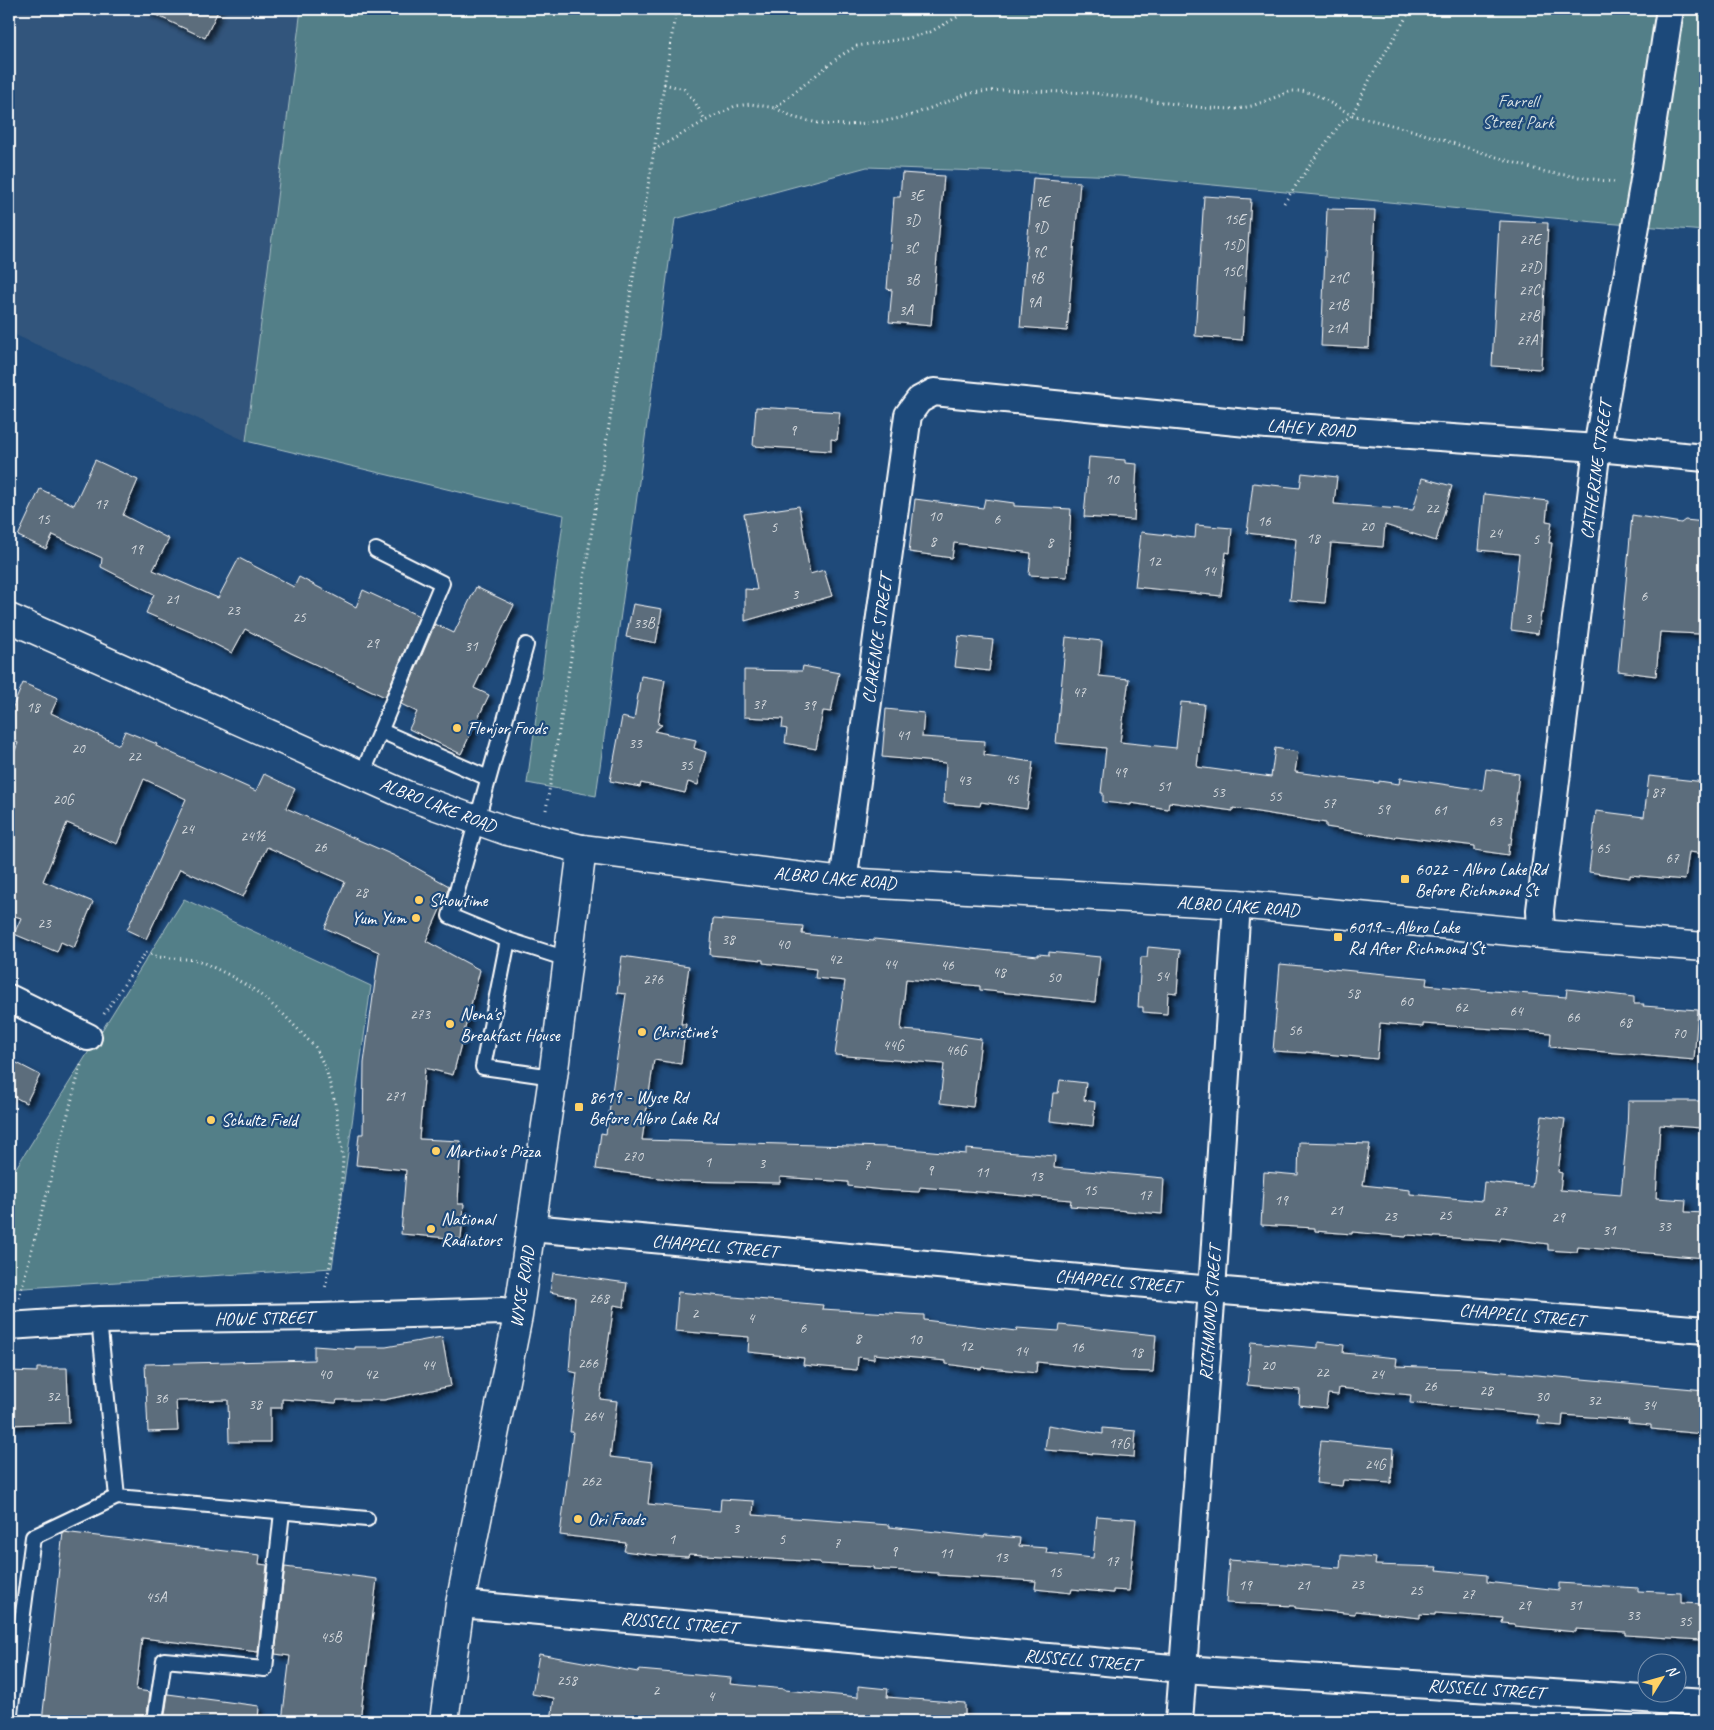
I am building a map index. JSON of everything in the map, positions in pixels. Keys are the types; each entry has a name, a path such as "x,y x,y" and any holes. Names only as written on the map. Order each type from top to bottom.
{"main road":[{"name":"ALBRO LAKE ROAD","path":"9,618 406,795 476,821 541,840 582,849 843,882 1237,904 1541,934 1705,947"},
{"name":"WYSE ROAD","path":"444,1721 460,1604 518,1316 553,1077 582,849"}],"street":[{"name":"CATHERINE STREET","path":"1541,934 1542,900 1597,448 1643,186 1670,9"},
{"name":"LAHEY ROAD","path":"919,400 934,392 1267,425 1597,448 1705,458"},
{"name":"CLARENCE STREET","path":"843,882 908,415 919,400"},
{"name":"RICHMOND STREET","path":"1179,1721 1212,1290 1237,904"},
{"path":"9,998 88,1037"},
{"name":"CHAPPELL STREET","path":"531,1228 1212,1290 1705,1330"},
{"name":"HOWE STREET","path":"10,1326 99,1320 320,1317 502,1311 518,1316"},
{"name":"RUSSELL STREET","path":"460,1604 1183,1669 1705,1703"}],"lane":[{"path":"362,775 442,583 376,550"},
{"path":"526,645 450,916 508,940 567,959"},
{"path":"381,731 488,778"},
{"path":"508,940 483,1067 553,1077"},
{"path":"99,1320 117,1497"},
{"path":"10,1721 33,1537 117,1497 367,1519"},
{"path":"155,1721 164,1660 265,1669 282,1512"}],"path":[{"path":"541,840 676,9"},
{"path":"775,108 840,56 857,46 909,38 930,32 972,9"},
{"path":"1284,203 1316,154 1341,123 1352,115 1372,75 1411,9"},
{"path":"664,84 684,89 695,102 705,120"},
{"path":"654,150 705,120 734,106 751,104 775,108 795,118 822,124 848,125 912,116 970,93 1002,90 1094,93 1205,108 1236,109 1252,106 1292,91 1302,91 1314,94 1352,115 1411,130 1544,172 1643,186"},
{"path":"10,1326 88,1037 146,952 158,957 198,960 229,975 256,992 284,1015 315,1047 326,1070 336,1107 343,1159 340,1216 320,1317"}],"shaded area":[{"path":"9,9 301,9 246,441 9,332"}],"green space":[{"name":"Farrell Street Park","path":"301,9 1705,9 1705,231 1120,176 867,167 675,219 596,796 527,783 564,515 501,502 246,441"},
{"name":"Schultz Field","path":"184,899 371,986 332,1268 9,1289 9,1179"}],"building":[{"path":"143,9 219,9 205,38"},
{"path":"902,173 944,176 931,326 889,322 892,290 887,289 894,197 900,197"},
{"path":"1033,178 1080,182 1067,331 1020,327"},
{"path":"1204,196 1251,199 1242,340 1195,336"},
{"path":"1327,209 1375,210 1369,348 1321,346"},
{"path":"1499,221 1548,223 1541,369 1492,366"},
{"path":"756,407 840,412 837,440 831,439 831,451 753,446"},
{"path":"1089,457 1125,460 1125,463 1137,464 1134,520 1084,517"},
{"path":"95,460 138,480 123,515 169,539 153,570 218,598 239,558 294,587 299,577 356,607 363,590 419,616 385,697 245,629 232,653 193,633 146,613 154,594 101,567 102,558 53,535 46,549 18,536 40,489 74,505"},
{"path":"1302,473 1337,477 1334,504 1413,510 1422,478 1452,486 1436,541 1385,525 1383,547 1331,543 1325,603 1290,600 1296,539 1247,533 1253,483 1300,488"},
{"path":"1484,494 1548,501 1546,521 1552,522 1549,543 1552,543 1543,613 1541,613 1538,634 1511,630 1519,554 1479,550"},
{"path":"915,499 983,508 985,499 1014,503 1014,506 1071,509 1067,577 1029,575 1031,553 954,543 952,558 909,552"},
{"path":"799,506 810,574 824,570 832,596 745,621 745,589 757,590 744,514"},
{"path":"1632,515 1681,523 1685,520 1705,522 1705,577 1702,577 1699,634 1660,632 1656,676 1618,671"},
{"path":"1196,525 1232,528 1230,553 1226,552 1221,596 1135,587 1141,532 1195,538"},
{"path":"476,587 514,605 474,688 489,695 461,754 409,729 417,712 401,704 435,624 454,633"},
{"path":"633,604 662,609 656,643 626,637"},
{"path":"959,636 993,640 989,671 955,667"},
{"path":"1066,637 1102,641 1099,676 1129,679 1120,742 1176,748 1181,702 1204,704 1197,767 1271,777 1275,748 1298,752 1295,772 1379,783 1379,781 1399,784 1400,778 1483,790 1486,769 1519,774 1508,855 1475,850 1475,846 1396,836 1395,838 1326,827 1326,823 1233,808 1233,811 1169,802 1168,809 1131,803 1131,805 1103,802 1103,793 1101,793 1106,748 1056,743"},
{"path":"803,666 839,673 831,712 823,711 816,749 785,743 787,729 782,728 783,719 744,717 744,670 802,671"},
{"path":"641,676 665,680 658,724 662,725 654,731 696,740 694,748 706,752 698,785 688,782 685,793 641,783 640,787 610,781 622,717 634,720"},
{"path":"23,683 58,698 51,713 119,745 125,731 157,744 156,746 256,791 264,774 295,789 286,808 395,856 449,886 426,941 480,970 453,1075 425,1068 419,1139 461,1141 458,1204 464,1204 461,1239 401,1234 406,1170 356,1165 359,1134 363,1134 364,1063 379,952 325,928 345,882 267,847 243,897 180,869 146,939 127,930 186,799 144,779 117,844 67,823 43,881 93,902 74,948 61,942 57,952 14,934 21,918 9,914 9,765 18,743 9,738 9,716"},
{"path":"886,709 924,713 922,737 985,741 984,755 1033,762 1027,809 981,802 980,806 944,803 946,763 882,757"},
{"path":"1649,776 1705,782 1705,854 1689,852 1685,880 1630,875 1630,878 1589,872 1596,811 1644,817"},
{"path":"713,919 803,926 802,934 874,941 874,939 1038,956 1038,954 1049,955 1049,952 1100,957 1095,1002 980,990 980,986 906,979 901,1030 981,1039 973,1107 940,1103 944,1064 835,1055 845,981 815,978 816,969 763,963 763,960 710,955"},
{"path":"1148,947 1180,950 1177,993 1168,992 1167,1014 1143,1012 1143,1007 1138,1007 1141,957 1147,957"},
{"path":"622,956 689,966 681,1024 686,1024 681,1064 654,1060 642,1140 886,1147 966,1154 966,1149 1055,1156 1054,1168 1164,1178 1162,1214 1070,1206 1071,1200 920,1187 919,1192 882,1190 848,1186 848,1182 780,1177 780,1183 681,1181 596,1169 601,1133 606,1134 626,994 617,993"},
{"path":"1280,964 1427,978 1426,985 1481,990 1566,997 1567,989 1634,997 1634,1004 1644,1004 1643,1006 1698,1010 1694,1060 1550,1047 1551,1033 1423,1024 1423,1027 1380,1023 1377,1059 1306,1052 1273,1051"},
{"path":"9,1059 40,1075 26,1103 9,1094"},
{"path":"1060,1080 1086,1083 1084,1100 1095,1102 1093,1126 1050,1121 1053,1093 1058,1093"},
{"path":"1628,1101 1703,1101 1701,1128 1660,1125 1656,1198 1686,1200 1685,1212 1705,1213 1705,1258 1578,1247 1577,1252 1548,1250 1548,1244 1501,1238 1500,1241 1407,1235 1406,1237 1315,1231 1315,1228 1261,1225 1264,1172 1298,1175 1299,1142 1370,1144 1363,1185 1410,1190 1410,1194 1482,1201 1484,1182 1532,1187 1542,1116 1565,1119 1558,1172 1562,1173 1560,1190 1621,1195"},
{"path":"553,1273 627,1283 624,1307 614,1305 600,1399 617,1401 610,1457 653,1462 648,1504 720,1511 721,1499 754,1501 753,1515 889,1525 889,1527 984,1537 985,1535 1020,1538 1019,1546 1047,1548 1046,1553 1093,1558 1097,1516 1136,1519 1129,1591 1113,1590 1113,1593 1072,1589 1071,1593 1035,1589 1036,1581 938,1575 938,1573 873,1569 874,1567 820,1564 820,1562 689,1554 688,1557 653,1555 624,1551 626,1543 560,1535 573,1432 570,1432 577,1373 569,1371 575,1297 550,1292"},
{"path":"678,1292 823,1305 822,1309 924,1315 924,1320 1016,1331 1017,1328 1059,1331 1060,1325 1156,1335 1153,1372 1122,1371 1037,1362 1036,1373 982,1367 981,1369 946,1364 946,1361 874,1354 874,1359 858,1357 857,1370 803,1365 804,1358 748,1352 749,1337 675,1331"},
{"path":"442,1337 451,1386 384,1400 337,1400 336,1403 282,1399 282,1408 270,1408 270,1442 229,1442 228,1400 176,1401 178,1431 148,1432 145,1364 314,1360 314,1346 355,1349 355,1347 386,1347"},
{"path":"1251,1342 1318,1348 1318,1342 1344,1345 1343,1353 1397,1358 1396,1366 1469,1369 1705,1390 1705,1424 1703,1434 1651,1429 1651,1425 1628,1423 1629,1420 1563,1415 1562,1426 1538,1424 1539,1415 1410,1403 1411,1395 1339,1388 1338,1395 1328,1394 1326,1408 1299,1405 1300,1390 1247,1385"},
{"path":"37,1368 67,1368 69,1423 9,1425 9,1371 37,1372"},
{"path":"1048,1425 1103,1434 1103,1428 1136,1431 1134,1457 1045,1450"},
{"path":"1321,1441 1393,1448 1391,1483 1343,1480 1342,1486 1316,1483"},
{"path":"63,1532 260,1555 259,1564 267,1565 258,1652 142,1638 136,1690 150,1692 146,1721 42,1721"},
{"path":"1341,1555 1376,1558 1375,1565 1438,1567 1437,1570 1487,1575 1487,1582 1559,1590 1559,1583 1638,1588 1638,1591 1681,1593 1681,1603 1702,1604 1700,1640 1626,1635 1626,1632 1576,1629 1576,1632 1515,1626 1515,1624 1502,1623 1503,1618 1435,1613 1435,1615 1420,1614 1420,1618 1355,1611 1355,1614 1295,1608 1295,1606 1226,1603 1229,1560 1340,1568"},
{"path":"285,1567 377,1579 360,1721 282,1721 290,1656 275,1654"},
{"path":"539,1654 638,1672 639,1670 731,1678 730,1684 785,1690 858,1697 858,1686 888,1689 887,1697 965,1703 965,1721 715,1721 668,1717 667,1721 551,1721 554,1698 532,1694"},
{"path":"168,1694 259,1706 258,1721 164,1721"}],"place":[{"name":"Flenjor Foods","path":"457,728"},
{"name":"6022 - Albro Lake Rd Before Richmond St","path":"1405,879"},
{"name":"Showtime","path":"419,900"},
{"name":"Yum Yum","path":"416,918"},
{"name":"6019 - Albro Lake Rd After Richmond St","path":"1338,937"},
{"name":"Nena's Breakfast House","path":"450,1024"},
{"name":"Christine's","path":"642,1032"},
{"name":"8619 - Wyse Rd Before Albro Lake Rd","path":"579,1107"},
{"name":"Schultz Field","path":"211,1120"},
{"name":"Martino's Pizza","path":"436,1151"},
{"name":"National Radiators","path":"431,1229"},
{"name":"Ori Foods","path":"578,1519"}]}
